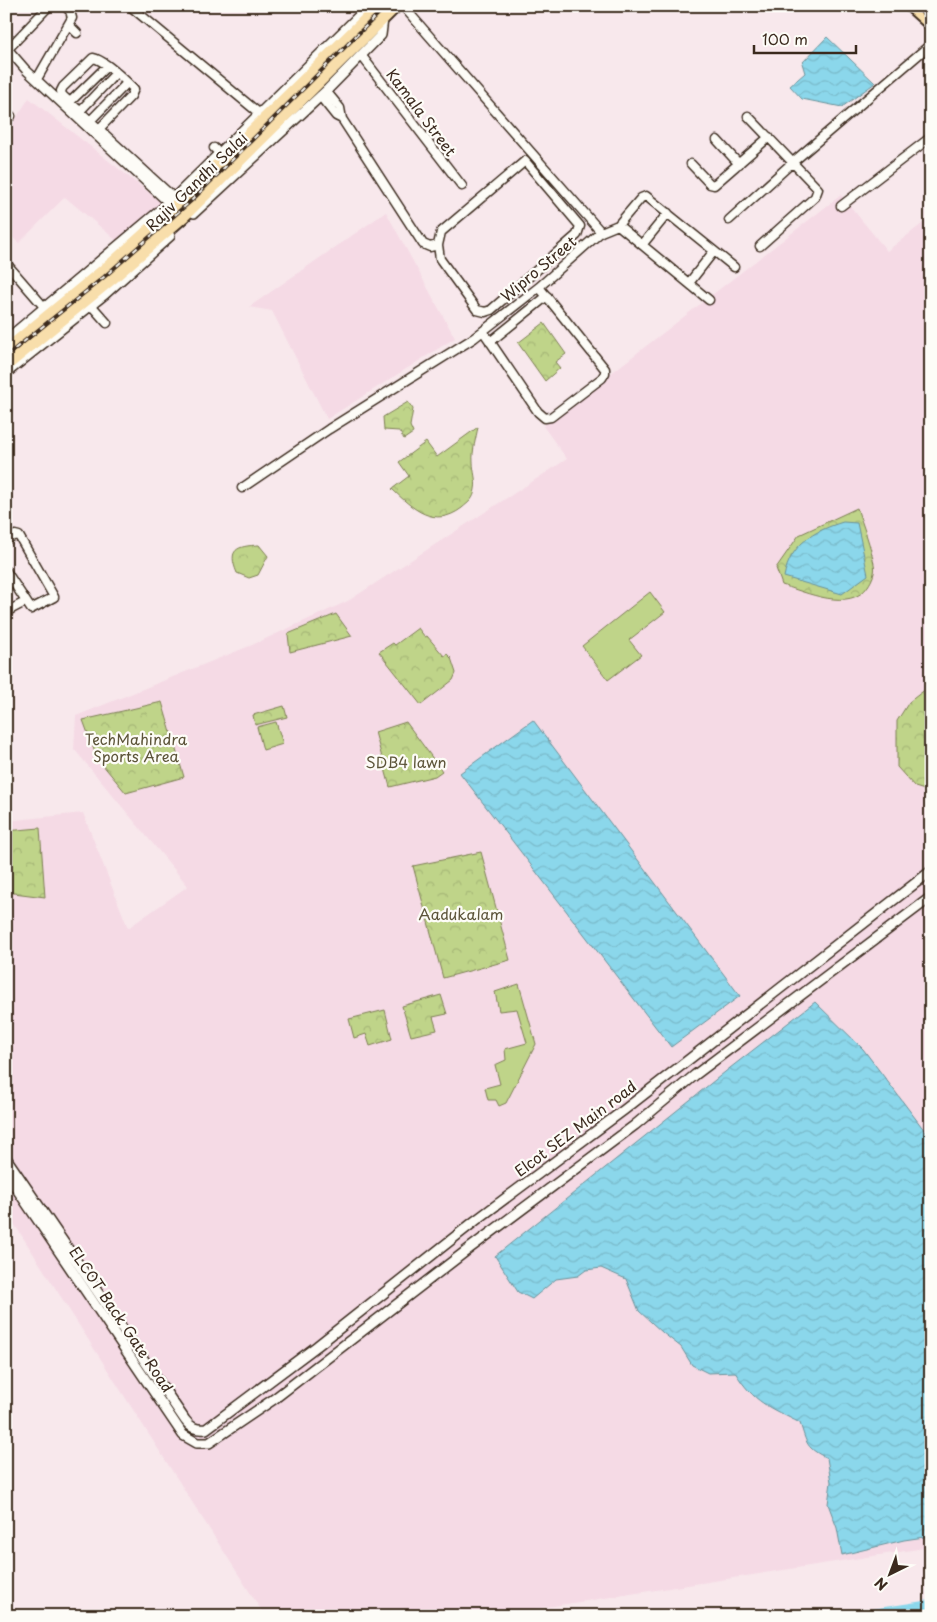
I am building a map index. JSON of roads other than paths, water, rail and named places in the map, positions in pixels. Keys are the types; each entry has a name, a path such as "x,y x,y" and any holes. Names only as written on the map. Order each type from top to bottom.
{"main road":[{"name":"Rajiv Gandhi Salai","path":"6,350 113,262 174,202 243,139 266,113 379,6"},
{"name":"Rajiv Gandhi Salai","path":"6,366 89,302 190,210 396,6"},
{"path":"910,6 931,25"},
{"path":"920,6 931,16"},
{"path":"266,113 261,129 265,132 269,131"},
{"path":"243,139 250,139 253,142 252,148"},
{"path":"174,202 190,210"},
{"path":"79,290 89,302"}],"street":[{"path":"49,6 8,53 174,202"},
{"path":"36,79 72,18 65,6"},
{"path":"130,6 266,113"},
{"path":"403,6 601,232"},
{"path":"6,340 174,202 217,151 266,113 364,8"},
{"path":"6,373 89,302 149,255 323,94 381,35 383,19"},
{"path":"68,25 77,33"},
{"path":"729,220 793,162 931,44"},
{"name":"Kamala Street","path":"361,55 462,186"},
{"path":"99,129 131,96 134,89 107,66 93,58 63,87 62,95 174,202"},
{"path":"70,102 107,66"},
{"path":"80,111 116,74"},
{"path":"90,121 127,82"},
{"path":"323,94 340,108 342,119 423,244 430,247 438,245"},
{"path":"748,116 818,189 817,194 760,246"},
{"path":"691,164 712,185 716,184 769,137"},
{"path":"841,206 931,137"},
{"path":"717,140 739,164"},
{"path":"525,161 580,226 577,235 498,304 486,312 477,310 440,259 438,245 441,232 533,154"},
{"path":"709,300 618,225 646,196 734,267"},
{"path":"642,245 668,213"},
{"name":"Wipro Street","path":"242,488 322,434 483,331 539,287 601,232 618,225"},
{"path":"689,283 714,251"},
{"path":"6,263 44,308"},
{"path":"483,331 538,412 545,418 551,418 602,378 605,373 604,369 539,287"},
{"path":"490,342 547,296"},
{"path":"89,302 107,323"},
{"path":"6,540 15,535 19,536 54,596 52,599 31,609 6,571"},
{"path":"6,612 25,602"},
{"name":"Elcot SEZ Main road","path":"222,1417 475,1221 624,1110 931,872"},
{"path":"222,1417 230,1428 274,1399 931,896"},
{"path":"786,984 798,996"},
{"name":"ELCOT Back Gate Road","path":"6,1158 184,1420 190,1427 198,1430 206,1429 222,1417"},
{"name":"ELCOT Back Gate Road","path":"6,1173 183,1435 191,1441 203,1444 209,1443 230,1428"}],"water":[{"path":"827,37 875,83 842,107 802,99 790,86 805,73 802,63"},
{"path":"843,522 857,523 868,575 842,594 784,577 792,556 804,541 822,530"},
{"path":"533,720 740,996 671,1047 460,773"},
{"path":"815,1002 863,1049 931,1139 931,1536 904,1540 842,1555 837,1528 828,1504 831,1482 827,1458 808,1445 800,1423 756,1398 735,1372 708,1373 692,1365 681,1347 639,1311 626,1279 601,1268 586,1270 578,1276 556,1279 532,1299 518,1292 495,1256"}],"waterway":[{"path":"866,1616 931,1606"}],"railway":[{"path":"6,356 104,277 192,200 386,6"},
{"path":"915,6 931,21"}],"park label":[{"name":"TechMahindra Sports Area","path":"136,746"},
{"name":"SDB4 lawn","path":"406,761"},
{"name":"Aadukalam","path":"461,913"}]}
